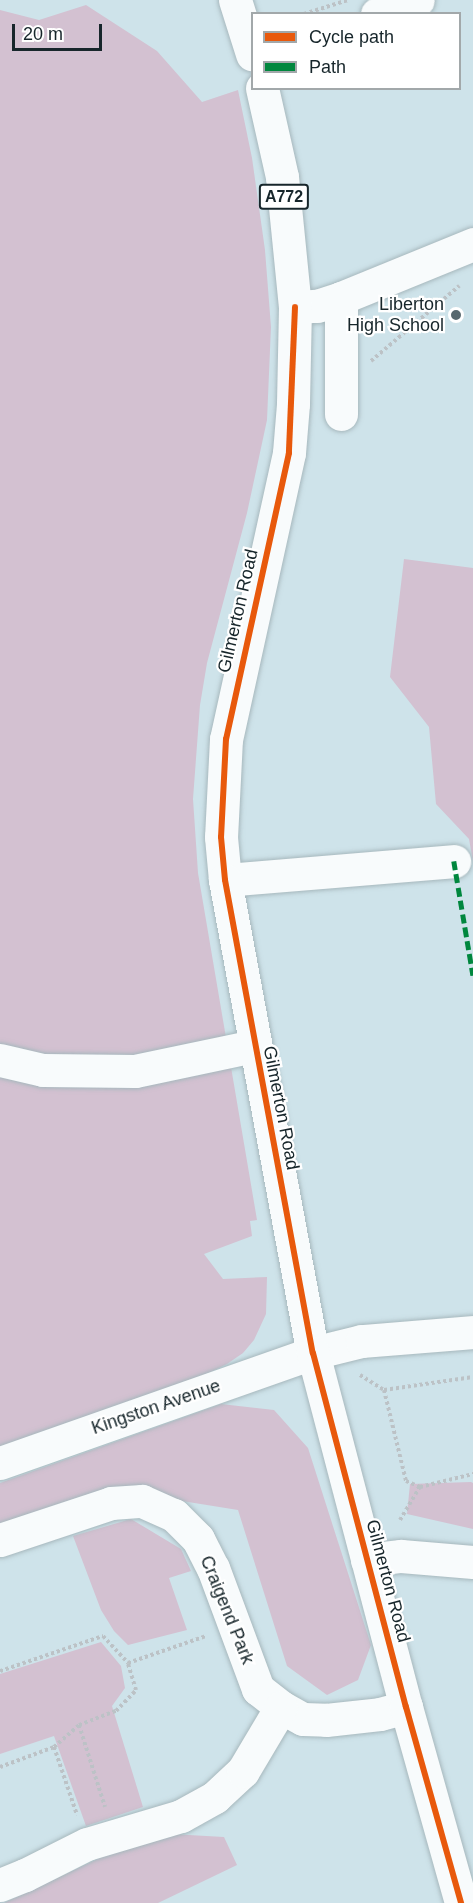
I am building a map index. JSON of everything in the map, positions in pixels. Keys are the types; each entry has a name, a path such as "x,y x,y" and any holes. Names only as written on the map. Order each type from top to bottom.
{"main road":[{"path":"235,0 251,51"},
{"path":"383,12 418,0"},
{"name":"Gilmerton Road","path":"262,90 282,177 295,307 289,453 226,739 221,837 225,880 254,1046 314,1353 406,1707 461,1903"},
{"path":"295,307 316,306 341,298 473,244"},
{"path":"341,298 341,400"},
{"path":"225,880 454,861"},
{"path":"0,1060 43,1070 135,1071 254,1046"},
{"name":"Kingston Avenue","path":"0,1463 314,1353 362,1341 473,1332"},
{"name":"Craigend Park","path":"0,1540 111,1503 142,1501 174,1515 198,1539 213,1568 258,1689 281,1707 303,1719 326,1720 380,1714 406,1707"},
{"path":"367,1560 401,1556 473,1562"},
{"path":"0,1885 100,1840 181,1816 215,1797 243,1772 281,1707"}],"path":[{"path":"310,12 348,0"},
{"path":"341,400 464,282"},
{"path":"357,1373 384,1389 473,1377"},
{"path":"384,1389 406,1481 420,1487 473,1474"},
{"path":"400,1520 420,1487"},
{"path":"128,1663 235,1626"},
{"path":"0,1671 103,1636 128,1663 136,1690 116,1710 79,1725 54,1747 0,1767"},
{"path":"79,1725 100,1840"},
{"path":"54,1747 100,1840"}],"shaded area":[{"path":"86,5 157,51 202,102 238,90 252,158 265,250 271,327 267,420 247,513 207,663 200,705 193,799 198,873 257,1220 250,1221 252,1236 204,1254 223,1279 267,1277 266,1314 254,1340 243,1353 227,1364 188,1383 0,1449 0,10 39,20"},
{"path":"404,559 473,568 473,862 469,839 436,804 429,727 390,677"},
{"path":"221,1404 274,1410 308,1448 371,1645 358,1680 327,1695 287,1666 238,1510 126,1492 0,1533 0,1483"},
{"path":"473,1483 473,1529 407,1514 410,1484"},
{"path":"131,1519 181,1549 191,1571 169,1578 187,1630 128,1645 114,1631 101,1610 73,1536"},
{"path":"101,1642 121,1666 125,1688 112,1706 143,1807 86,1826 54,1736 0,1754 0,1674"},
{"path":"153,1833 224,1837 237,1865 158,1903 4,1903"}],"marked path":[{"path":"454,861 473,975"}],"cycle path":[{"path":"295,307 289,453 226,739 221,837 225,880 313,1353 406,1707 461,1903"}],"place":[{"name":"Liberton High School","path":"456,315"}]}
